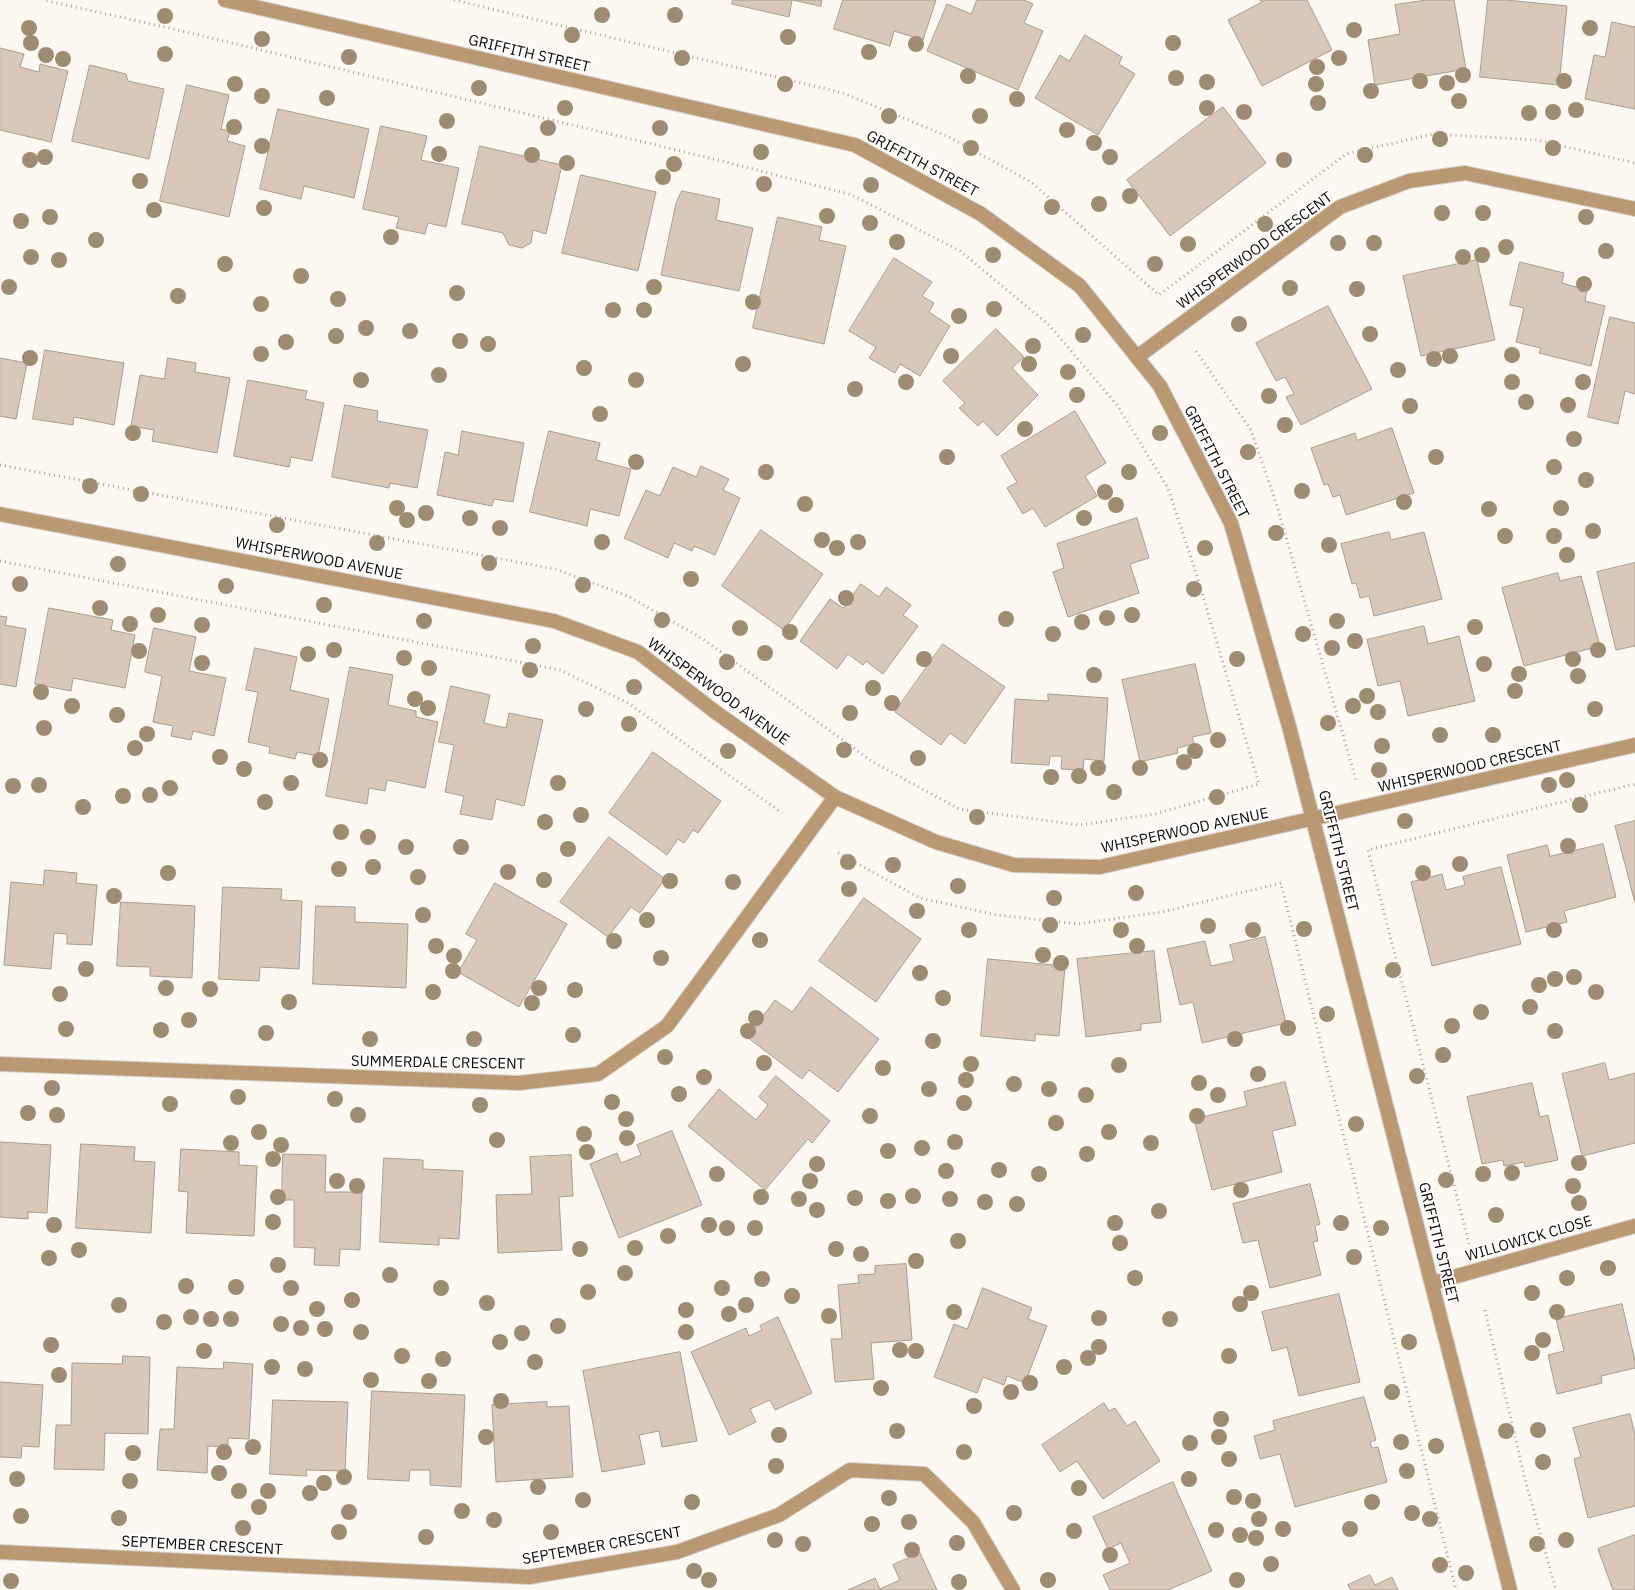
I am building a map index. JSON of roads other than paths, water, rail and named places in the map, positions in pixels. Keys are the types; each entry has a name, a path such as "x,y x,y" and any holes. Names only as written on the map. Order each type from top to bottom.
{"street":[{"name":"GRIFFITH STREET","path":"225,0 855,145 981,214 1080,286 1160,386 1231,524 1290,730 1510,1590"},
{"name":"WHISPERWOOD CRESCENT","path":"1137,357 1340,207 1409,181 1465,173 1635,209"},
{"name":"WHISPERWOOD AVENUE","path":"0,514 554,621 638,652 714,711 835,797 936,842 1014,865 1100,867 1313,820"},
{"name":"WHISPERWOOD CRESCENT","path":"1313,820 1635,745"},
{"name":"SUMMERDALE CRESCENT","path":"0,1064 519,1083 598,1074 667,1026 835,797"},
{"name":"WILLOWICK CLOSE","path":"1432,1283 1635,1226"},
{"name":"SEPTEMBER CRESCENT","path":"0,1552 529,1577 677,1552 779,1515 850,1470 924,1474 972,1522 1013,1590"}]}
